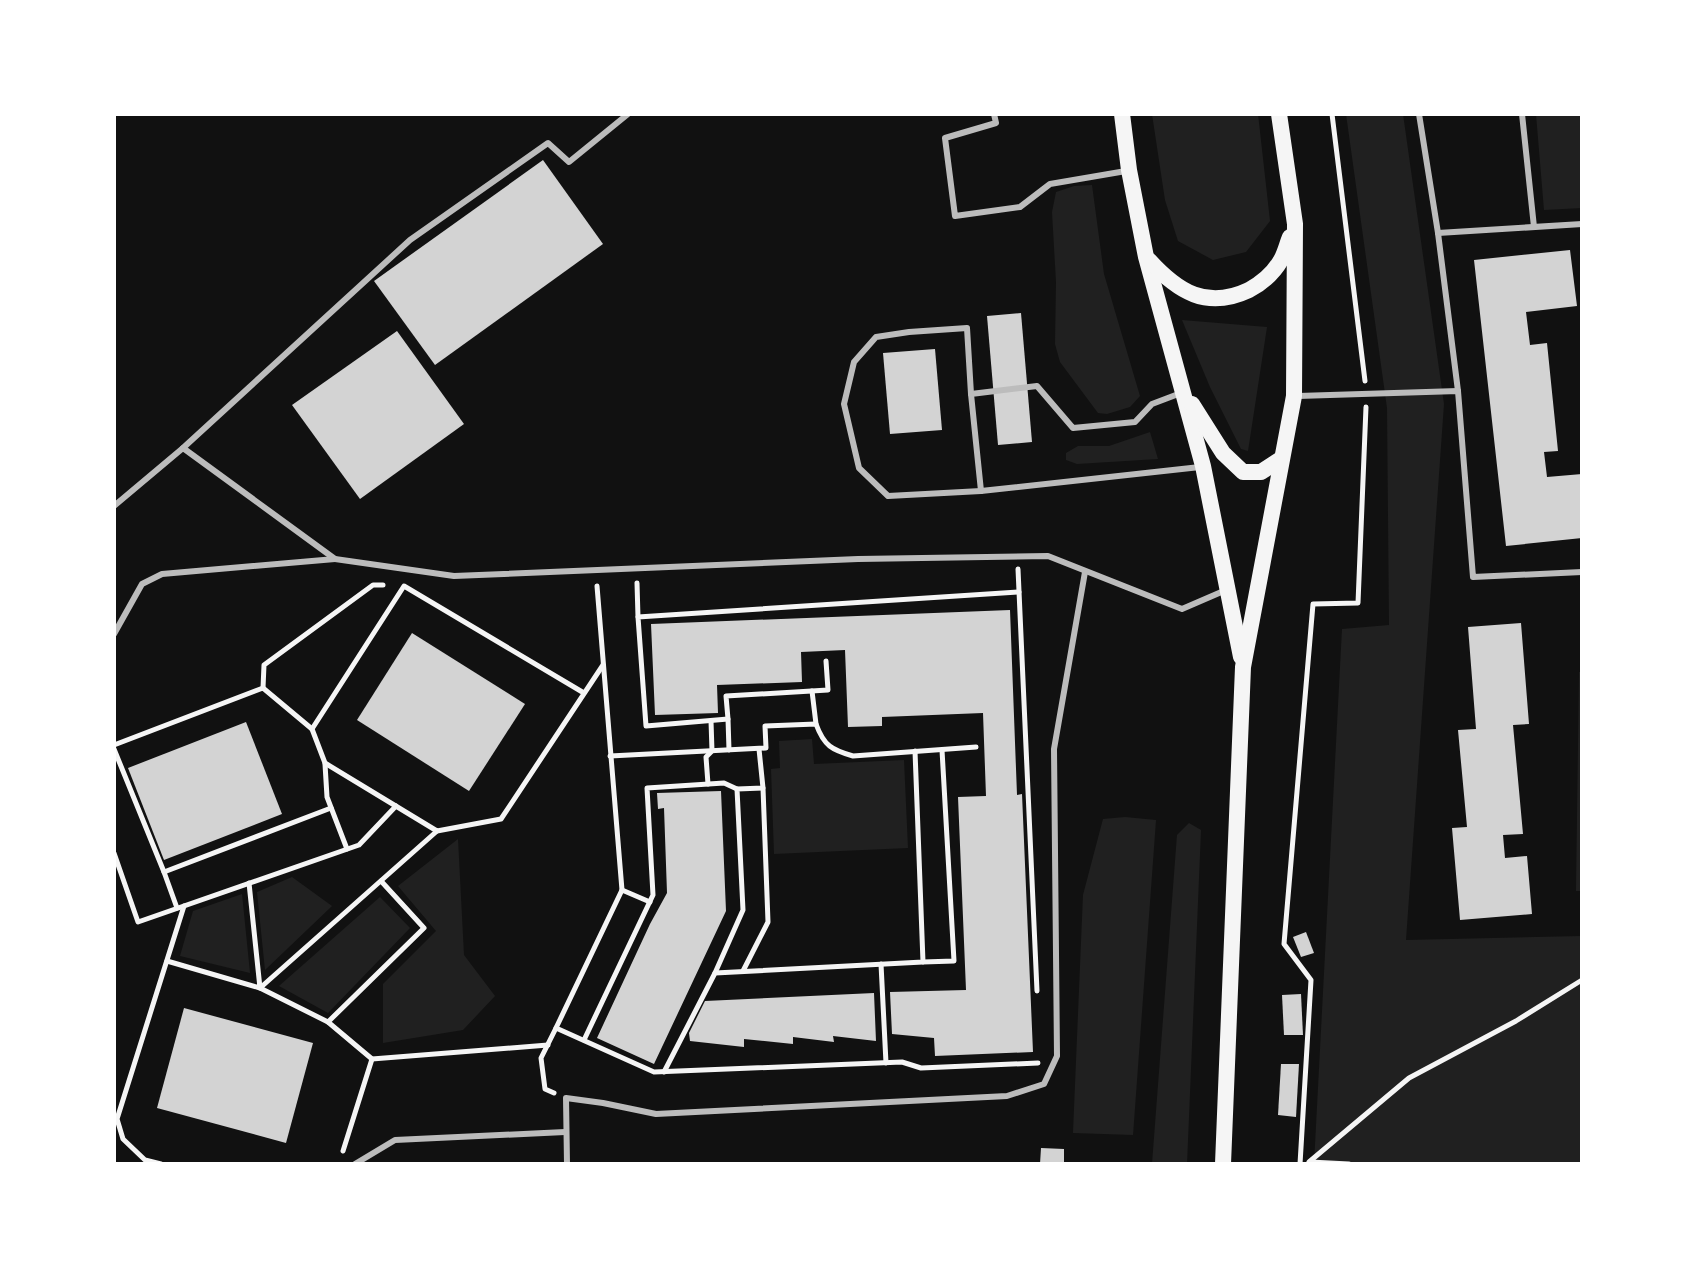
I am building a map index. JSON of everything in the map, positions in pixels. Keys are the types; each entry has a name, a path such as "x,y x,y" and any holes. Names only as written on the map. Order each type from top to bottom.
{"main road":[{"path":"1122,114 1146,257 1203,466 1243,667"},
{"path":"1223,1164 1243,667 1294,396 1295,224 1279,114"},
{"path":"1146,257 1177,286 1195,296 1220,300 1263,283 1280,261 1295,224"},
{"path":"1184,392 1223,453 1243,472 1261,472 1281,459"}],"lane":[{"path":"114,506 183,448 410,240 548,143 569,162 628,114"},
{"path":"994,114 996,123 945,138 955,216 1020,207 1050,184 1129,170"},
{"path":"1419,114 1458,391 1473,577 1582,572"},
{"path":"1522,114 1534,227"},
{"path":"1438,233 1582,224"},
{"path":"981,491 967,328 876,337 854,362 844,404 859,468 888,496 981,491 1203,466"},
{"path":"971,394 1037,386 1073,428 1135,422 1152,404 1184,392"},
{"path":"1294,396 1458,391"},
{"path":"183,448 335,559"},
{"path":"114,634 142,584 162,574 335,559 454,576 858,559 1048,556 1182,609 1229,589"},
{"path":"567,1164 566,1098 656,1114 1007,1096 1044,1084 1057,1056 1054,749 1085,572"},
{"path":"355,1164 395,1140 565,1132"}],"path":[{"path":"1300,1164 1311,980 1284,944 1313,604 1358,603 1367,394 1332,114"},
{"path":"1017,556 1037,1000"},
{"path":"636,568 646,726 728,719"},
{"path":"566,1098 545,1089 541,1058 622,890 595,570"},
{"path":"263,688 264,665 373,585 404,586 584,693"},
{"path":"312,729 404,586"},
{"path":"638,617 1019,592"},
{"path":"729,750 726,696 828,690 826,661"},
{"path":"260,988 437,831 501,819 603,664"},
{"path":"263,688 312,729 325,763 327,797 347,849"},
{"path":"177,908 114,747 263,688"},
{"path":"812,691 821,739 837,751 853,756 976,747"},
{"path":"708,784 706,757 712,751 711,721"},
{"path":"610,756 766,748 765,726 816,724"},
{"path":"743,971 768,922 759,749"},
{"path":"715,973 954,961 942,750"},
{"path":"915,751 923,962"},
{"path":"325,763 437,831"},
{"path":"584,1040 653,895 647,788 724,783 737,789 763,788"},
{"path":"664,1072 715,973 743,910 737,789"},
{"path":"114,853 138,922 359,845 396,806"},
{"path":"164,872 331,808"},
{"path":"328,1022 424,928 381,881"},
{"path":"249,883 260,988"},
{"path":"622,890 650,902"},
{"path":"161,1164 145,1160 123,1139 116,1119 184,905"},
{"path":"167,961 260,988 328,1022 372,1059 548,1045"},
{"path":"881,964 886,1063"},
{"path":"1308,1163 1409,1078 1516,1021 1582,980"},
{"path":"556,1028 654,1072 902,1062 921,1068 1040,1062"},
{"path":"339,1164 372,1059"},
{"path":"1308,1163 1349,1164"}],"shaded area":[{"path":"1152,114 1258,114 1270,221 1246,252 1213,260 1178,241 1165,200"},
{"path":"1346,114 1403,114 1444,404 1406,940 1582,936 1582,1164 1314,1164 1342,629 1389,625 1387,408"},
{"path":"1536,114 1582,114 1582,208 1544,210"},
{"path":"1092,185 1104,274 1140,396 1130,407 1107,414 1098,413 1060,362 1055,344 1056,282 1052,212 1056,192 1074,186"},
{"path":"1182,320 1267,327 1248,451 1241,449 1210,387"},
{"path":"1150,432 1158,459 1077,464 1066,460 1066,453 1078,446 1109,446"},
{"path":"1579,672 1582,672 1582,891 1576,891"},
{"path":"812,739 814,764 904,760 908,848 774,854 771,769 780,768 779,741"},
{"path":"1125,817 1156,820 1133,1135 1073,1133 1083,895 1103,819"},
{"path":"1189,823 1201,830 1187,1164 1152,1164 1177,835"},
{"path":"458,839 464,955 495,996 463,1030 383,1043 383,984 436,931 398,886"},
{"path":"292,877 332,906 265,970 257,892"},
{"path":"242,894 250,973 180,956 193,911"},
{"path":"380,897 410,928 328,1013 279,986"}],"building":[{"path":"543,160 603,244 435,365 374,281"},
{"path":"1570,250 1577,306 1526,312 1530,345 1547,343 1558,451 1544,452 1547,477 1582,474 1582,538 1506,546 1474,260"},
{"path":"1021,313 1032,442 998,445 987,316"},
{"path":"397,331 464,424 360,499 292,405"},
{"path":"935,349 942,430 890,434 883,353"},
{"path":"1010,610 1017,795 1022,794 1033,1052 935,1056 934,1038 892,1034 890,992 966,990 958,797 986,796 983,713 882,717 882,726 848,727 845,650 801,652 802,682 717,685 718,713 655,715 651,624"},
{"path":"1521,623 1529,724 1513,725 1523,834 1503,835 1505,858 1527,856 1532,914 1460,920 1452,828 1467,827 1458,730 1476,729 1468,627"},
{"path":"412,633 525,704 469,791 357,720"},
{"path":"246,722 282,814 164,860 128,768"},
{"path":"721,791 726,911 654,1064 597,1038 667,893 664,808 658,809 657,793"},
{"path":"1306,932 1314,953 1301,957 1293,937"},
{"path":"874,993 876,1041 833,1036 834,1042 793,1037 793,1044 744,1039 744,1047 690,1041 689,1033 705,1001"},
{"path":"1301,994 1303,1035 1284,1035 1282,995"},
{"path":"184,1008 313,1043 286,1143 157,1108"},
{"path":"1281,1064 1299,1064 1296,1117 1278,1115"},
{"path":"1041,1148 1064,1149 1064,1164 1040,1164"}]}
